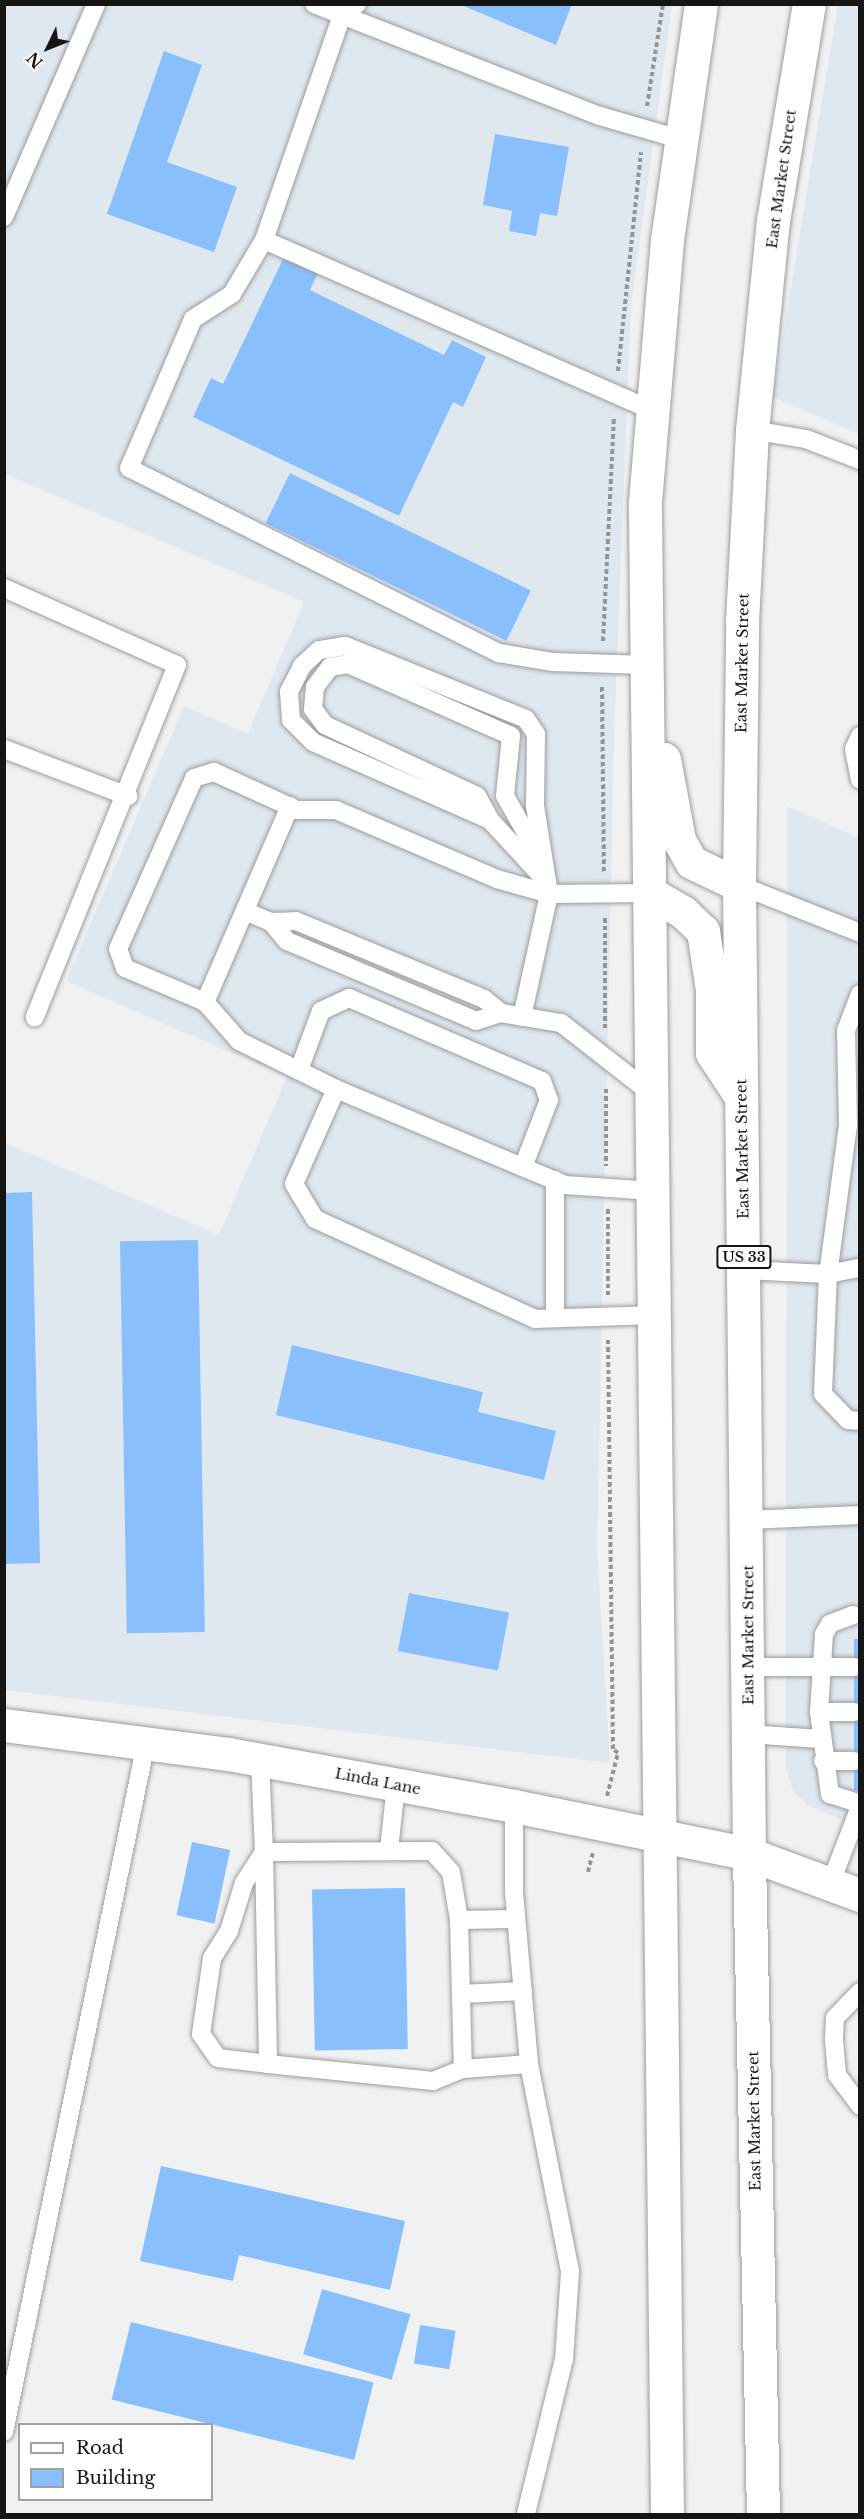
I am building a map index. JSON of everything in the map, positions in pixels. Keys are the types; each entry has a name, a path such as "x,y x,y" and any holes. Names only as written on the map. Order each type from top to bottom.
{"main road":[{"path":"667,2514 645,502 651,411 679,139 701,4"},
{"name":"East Market Street","path":"762,2514 749,1854 748,1520 739,885 752,430 773,221 809,4"},
{"path":"647,665 679,840 691,862 739,885"},
{"path":"650,893 703,931 712,990 712,1053 741,1097"},
{"name":"Linda Lane","path":"4,1725 260,1760 514,1806 749,1854 845,1888"}],"lane":[{"path":"4,217 96,4"},
{"path":"314,4 600,116 679,139"},
{"path":"357,4 342,15 264,240 232,294 193,319 129,468 499,653 553,662 647,665"},
{"path":"264,240 651,411"},
{"path":"752,430 806,439 860,460"},
{"path":"4,588 177,665 128,796 35,1017"},
{"path":"490,820 314,742 291,720 289,692 302,666 319,650 345,646 526,719 536,734 535,806 547,881 522,1017"},
{"path":"348,664 511,736 504,796 547,881 490,820 477,796 325,725 313,709 315,687 330,667 348,664"},
{"path":"860,736 854,749 860,778"},
{"path":"4,749 128,796"},
{"path":"650,893 547,881 497,879 336,810 290,806 214,772 194,778 118,949 125,968 205,1002 239,1041 336,1089 555,1180 653,1191"},
{"path":"205,1002 290,806"},
{"path":"739,885 860,933"},
{"path":"245,911 271,922 287,941 476,1021 501,1013 568,1026 652,1094"},
{"path":"860,994 846,1030 854,1074 854,1127 828,1274 823,1394 848,1420 860,1421"},
{"path":"299,1070 321,1011 349,998 542,1081 549,1100 522,1167"},
{"path":"336,1089 294,1184 315,1219 535,1318 654,1315"},
{"path":"555,1180 555,1318"},
{"path":"744,1270 828,1274 860,1268"},
{"path":"748,1520 860,1515"},
{"path":"845,1888 860,1805 830,1794 820,1739 819,1667 830,1624 853,1615"},
{"path":"748,1667 854,1667"},
{"path":"819,1712 854,1712"},
{"path":"748,1734 820,1739"},
{"path":"4,2432 146,1743"},
{"path":"260,1760 268,2064"},
{"path":"823,1761 854,1761"},
{"path":"389,1850 396,1784"},
{"path":"514,1806 516,1919 529,2064 570,2272 564,2359 526,2514"},
{"path":"264,1852 432,1851 450,1872 459,1920 463,2068"},
{"path":"264,1852 244,1883 229,1931 212,1958 201,2034 218,2058 433,2081 463,2068 529,2064"},
{"path":"459,1920 516,1919"},
{"path":"461,1994 523,1991"},
{"path":"860,1992 835,2018 834,2040 837,2075 860,2106"}],"path":[{"path":"650,92 663,4"},
{"path":"619,357 639,171"},
{"path":"603,644 612,430"},
{"path":"602,686 604,854"},
{"path":"605,932 605,1039"},
{"path":"606,1077 606,1167"},
{"path":"608,1213 608,1290"},
{"path":"608,1339 613,1749 618,1753"}],"shaded area":[{"path":"5,5 672,5 631,305 614,735 597,1548 610,1763 5,1690 5,1143 219,1235 287,1077 66,981 184,706 248,734 304,602 5,474"},
{"path":"838,5 860,5 859,434 773,397"},
{"path":"787,806 859,838 859,1828 808,1805 793,1791 786,1768"}],"building":[{"path":"459,4 572,4 556,45"},
{"path":"164,51 202,65 167,162 237,187 214,252 107,214"},
{"path":"495,134 569,147 557,216 540,213 536,236 509,231 512,211 483,205"},
{"path":"286,253 320,269 310,290 444,355 452,340 486,357 463,407 453,402 399,516 193,417 211,378 223,384"},
{"path":"290,473 531,590 506,641 265,523"},
{"path":"32,1192 40,1563 4,1564 4,1193"},
{"path":"198,1240 205,1632 127,1633 120,1241"},
{"path":"292,1345 483,1392 478,1412 556,1431 544,1480 276,1415"},
{"path":"409,1593 509,1612 498,1670 398,1651"},
{"path":"854,1639 860,1639 860,1791 854,1791"},
{"path":"192,1842 230,1850 215,1923 176,1915"},
{"path":"405,1888 408,2049 315,2051 312,1890"},
{"path":"161,2166 405,2221 390,2290 239,2255 233,2281 140,2261"},
{"path":"322,2289 410,2314 392,2380 303,2354"},
{"path":"131,2322 374,2382 354,2460 213,2425 213,2423 112,2400"},
{"path":"420,2325 456,2331 449,2369 414,2364"}]}
